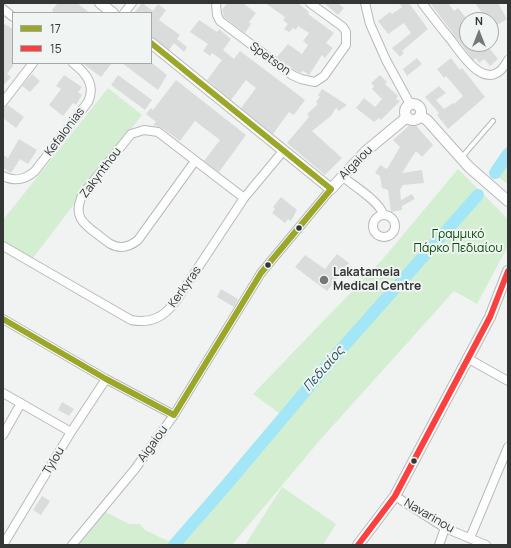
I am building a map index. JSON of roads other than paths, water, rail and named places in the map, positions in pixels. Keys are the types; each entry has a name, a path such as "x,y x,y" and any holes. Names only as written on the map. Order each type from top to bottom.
{"street":[{"path":"100,3 112,12"},
{"path":"125,12 132,3"},
{"name":"Spetson","path":"216,3 216,15 220,21 292,75 301,79 315,82 324,76 346,45 347,39 346,32 343,27 310,3"},
{"path":"365,3 370,24 386,60 410,104"},
{"path":"422,3 475,68 488,75 494,75 500,71 508,60"},
{"path":"3,9 12,16"},
{"path":"152,44 331,189"},
{"path":"3,102 32,64"},
{"name":"Kefalonias","path":"3,176 17,180 29,176 36,171 88,102 91,93 89,81 82,70 74,64"},
{"path":"410,104 415,104 420,107 420,116"},
{"path":"410,104 405,110 407,117 414,119 420,116"},
{"path":"420,116 427,120 460,158 508,201"},
{"name":"Aigaiou","path":"72,545 135,469 174,415 261,273 331,189 366,152 407,117"},
{"name":"Zakynthou","path":"195,161 138,240 130,246 122,247 111,244 84,224 80,219 78,209 83,194 131,134 144,130 158,132 244,198"},
{"name":"Kerkyras","path":"3,246 131,320 139,322 152,321 164,315 176,301 244,198 284,150"},
{"path":"343,177 376,203 383,214"},
{"path":"358,545 395,496 490,317 508,271"},
{"path":"3,319 106,379 174,415"},
{"path":"467,358 508,381"},
{"name":"Tylou","path":"3,545 106,379"},
{"path":"3,393 72,432"},
{"path":"3,435 21,403"},
{"path":"470,538 508,447"},
{"name":"Navarinou","path":"395,496 445,528 486,545"},
{"path":"439,545 445,528"}],"lane":[{"path":"460,158 494,121"}],"waterway":[{"name":"Πεδιαίος","path":"495,173 508,154"},
{"name":"Πεδιαίος","path":"174,545 335,356 478,195"}],"place":[{"name":"Lakatameia Medical Centre","path":"324,280"}],"park label":[{"name":"Γραμμικό Πάρκο Πεδιαίου","path":"458,242"}]}
